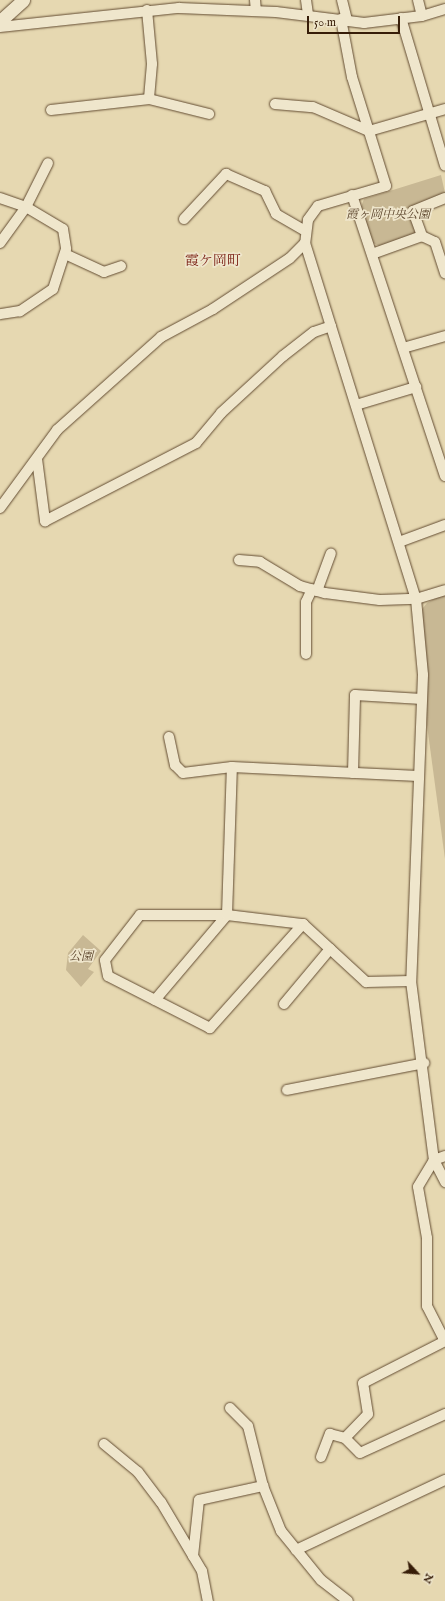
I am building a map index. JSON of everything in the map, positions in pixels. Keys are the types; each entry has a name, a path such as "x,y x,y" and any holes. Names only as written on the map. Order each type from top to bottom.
{"street":[{"path":"0,21 23,0"},
{"path":"255,0 256,11"},
{"path":"306,0 308,15"},
{"path":"342,0 352,77 386,186 318,206 308,220 305,243 416,599 423,674 411,981 424,1063 434,1160 445,1182"},
{"path":"418,0 422,16"},
{"path":"0,26 179,8 308,15 364,23 422,16 445,9"},
{"path":"148,10 152,64 149,100"},
{"path":"401,18 445,166"},
{"path":"51,110 149,100 209,114"},
{"path":"275,104 313,107 369,131 445,109"},
{"path":"0,243 26,207 48,163"},
{"path":"184,219 226,174 265,191 276,214 306,231"},
{"path":"352,195 445,476"},
{"path":"0,198 26,207 63,229 64,254 53,289 20,311 0,314"},
{"path":"422,236 413,211 445,198"},
{"path":"372,254 422,236 435,242 445,274"},
{"path":"0,508 37,459 56,430 161,337 213,309 290,258 305,243"},
{"path":"64,254 104,272 121,266"},
{"path":"37,459 45,521 196,443 221,413 283,356 314,332 332,326"},
{"path":"403,348 445,336"},
{"path":"356,405 416,387"},
{"path":"398,542 445,525"},
{"path":"306,654 306,602 314,590 331,552"},
{"path":"239,560 260,562 300,586 314,590 380,600 416,599 445,590"},
{"path":"353,773 355,695 422,699"},
{"path":"169,737 175,765 183,773 232,767 418,776"},
{"path":"154,1000 227,915 232,767"},
{"path":"303,924 210,1028 108,976 105,960 140,915 227,915 303,924 366,982 411,981"},
{"path":"284,1004 330,949"},
{"path":"287,1090 424,1063"},
{"path":"345,1438 368,1414 363,1383 445,1341 427,1306 427,1238 418,1187 434,1160 445,1156"},
{"path":"230,1408 248,1426 263,1486 281,1531 320,1580 348,1601"},
{"path":"320,1457 330,1434 345,1438 360,1453 445,1414"},
{"path":"104,1444 143,1478 161,1502 202,1571 208,1601"},
{"path":"296,1550 445,1480"},
{"path":"193,1556 199,1500 263,1486"}],"green space":[{"name":"霞ヶ岡中央公園","path":"441,175 445,193 410,209 417,233 379,246 373,243 361,207 364,199"},
{"path":"445,593 445,859 415,636 419,613 427,603"},
{"name":"公園","path":"83,935 101,951 88,969 94,972 81,987 66,970 68,953"}],"district":[{"name":"霞ケ岡町","path":"213,261"}]}
